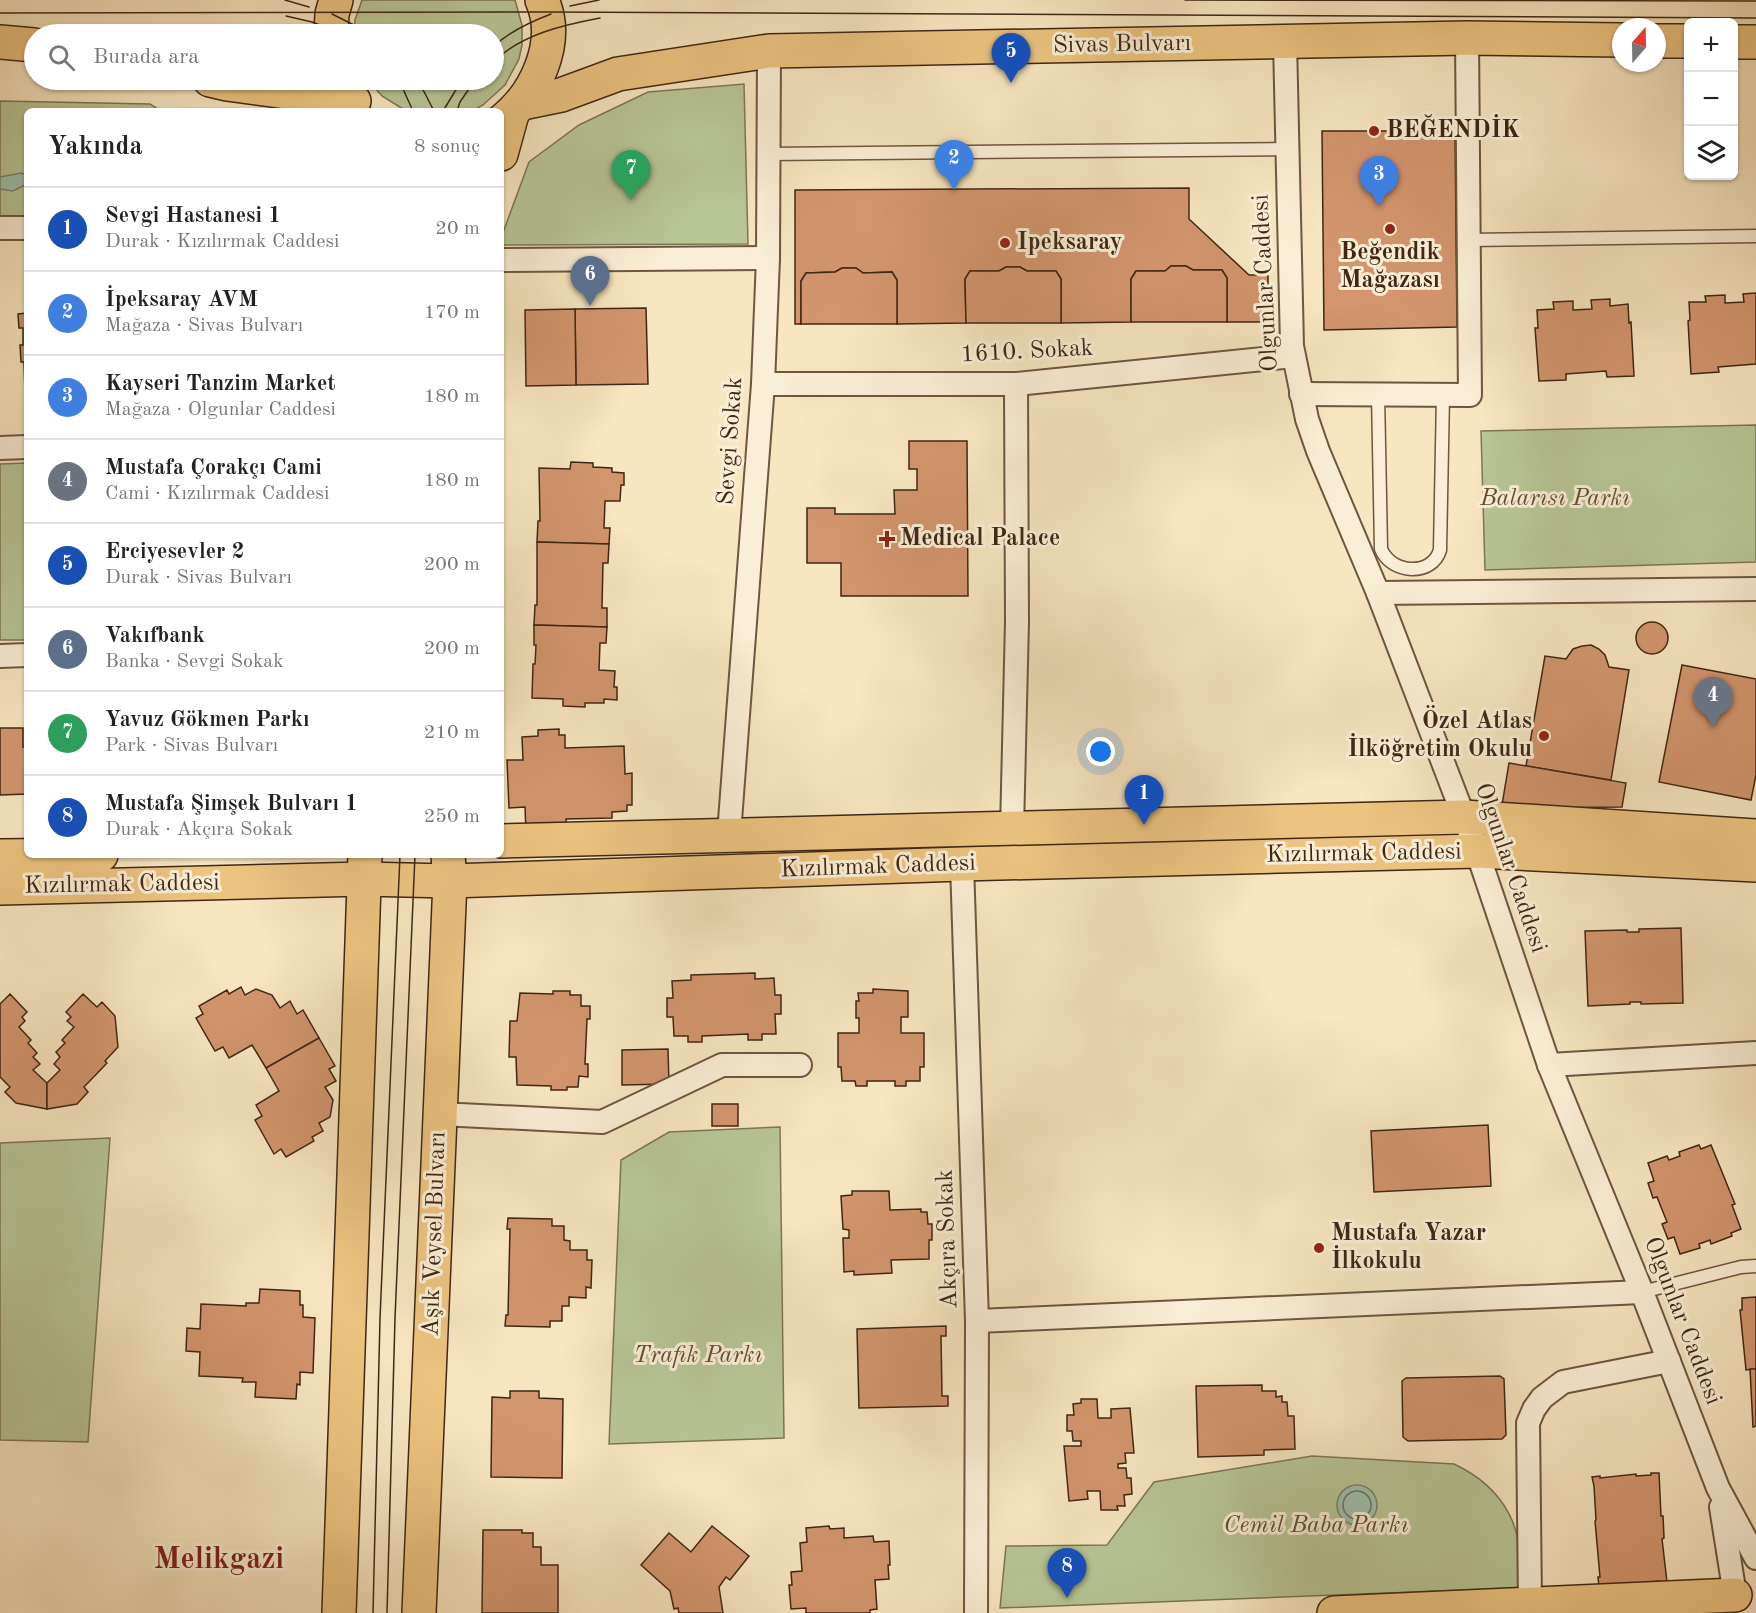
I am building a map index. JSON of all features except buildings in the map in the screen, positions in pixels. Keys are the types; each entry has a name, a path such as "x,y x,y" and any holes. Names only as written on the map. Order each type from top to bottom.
{"main road":[{"path":"332,24 336,0"},
{"path":"504,143 512,113 534,84 542,67 548,25 546,8 542,0"},
{"name":"Sivas Bulvarı","path":"512,113 618,74 769,51 1467,38 1612,40"},
{"path":"1666,41 1684,41"},
{"path":"0,42 24,44"},
{"path":"1738,42 1756,42"},
{"path":"229,90 251,108"},
{"path":"290,90 352,97"},
{"name":"Kızılırmak Caddesi","path":"504,841 1464,817 1756,837"},
{"name":"Kızılırmak Caddesi","path":"0,888 364,867 962,864 1477,851 1756,865"},
{"name":"Kızılırmak Caddesi","path":"0,856 24,856"},
{"path":"339,1613 364,867"},
{"name":"Aşık Veysel Bulvarı","path":"419,1613 449,868"},
{"path":"1334,1613 1738,1597"}],"street":[{"path":"1301,394 1470,395 1467,38"},
{"name":"Olgunlar Caddesi","path":"1285,42 1293,356 1301,394 1318,451 1374,559 1378,593 1477,851 1549,1065 1642,1292 1718,1488"},
{"name":"Sevgi Sokak","path":"729,834 763,384 768,258 769,51"},
{"path":"0,228 24,228"},
{"path":"504,260 768,258"},
{"name":"1610. Sokak","path":"763,384 1016,384 1293,356"},
{"path":"1012,829 1017,622 1016,384"},
{"path":"0,448 24,447"},
{"path":"1378,593 1756,589"},
{"path":"0,656 24,655"},
{"name":"Akçıra Sokak","path":"962,864 977,1321 976,1613"},
{"path":"1549,1065 1756,1053"},
{"path":"440,1114 602,1122 722,1065 800,1065"},
{"path":"977,1321 1642,1292"},
{"path":"1530,1604 1528,1423 1534,1409 1542,1398 1563,1382 1669,1361"},
{"path":"1718,1488 1756,1558"},
{"path":"1718,1488 1738,1597"}],"lane":[{"path":"768,154 1287,149"},
{"path":"1467,240 1756,236"},
{"path":"1378,394 1382,549 1374,559 1392,563 1398,567 1423,568 1434,563 1440,550 1443,395"},
{"path":"1642,1292 1741,1267 1756,1266"}],"green space":[{"path":"362,0 515,0 522,25 522,45 519,59 504,86 504,24 355,24"},
{"path":"744,84 748,244 504,245 504,230 529,162 579,125 648,92"},
{"path":"377,90 500,90 478,108 401,108"},
{"path":"0,101 150,104 156,108 24,108 24,233 0,234"},
{"name":"Balarısı Parkı","path":"1756,425 1756,562 1485,570 1481,431"},
{"path":"24,463 24,640 0,640 0,464"},
{"name":"Trafik Parkı","path":"780,1127 784,1438 609,1444 621,1160 669,1132"},
{"path":"110,1138 88,1442 0,1440 0,1143"},
{"name":"Cemil Baba Parkı","path":"1312,1456 1454,1464 1472,1474 1487,1485 1499,1499 1516,1530 1520,1567 1518,1588 1000,1608 1006,1546 1107,1545 1154,1482"}],"water":[{"path":"24,174 24,186 13,191 0,189 0,177"},
{"path":"1357,1485 1365,1486 1371,1491 1376,1497 1376,1513 1371,1519 1365,1524 1357,1525 1349,1524 1343,1519 1338,1513 1337,1505 1338,1497 1343,1491 1349,1486"}],"tram line":[{"path":"285,0 309,7"},
{"path":"570,6 599,0"},
{"path":"1185,0 1756,1"},
{"path":"0,13 546,12 1756,18"},
{"path":"332,14 352,24"},
{"path":"504,38 521,27 551,14"},
{"path":"286,16 317,24"},
{"path":"504,53 544,32 600,18"},
{"path":"403,90 412,108"},
{"path":"423,90 432,108"},
{"path":"445,108 456,90"},
{"path":"458,108 468,90"},
{"path":"373,1613 380,1318 400,858"},
{"path":"387,1613 395,1318 415,858"}],"place":[{"name":"Erciyesevler 2","path":"1011,83"},
{"name":"BEĞENDİK","path":"1374,131"},
{"name":"İpeksaray AVM","path":"954,190"},
{"name":"Yavuz Gökmen Parkı","path":"631,200"},
{"name":"Kayseri Tanzim Market","path":"1379,206"},
{"name":"Beğendik Mağazası","path":"1390,229"},
{"name":"Ipeksaray","path":"1005,243"},
{"name":"Vakıfbank","path":"590,306"},
{"name":"Medical Palace","path":"887,539"},
{"name":"Mustafa Çorakçı Cami","path":"1713,727"},
{"name":"Özel Atlas İlköğretim Okulu","path":"1544,736"},
{"name":"Sevgi Hastanesi 1","path":"1144,825"},
{"name":"Mustafa Yazar İlkokulu","path":"1319,1248"},
{"name":"Mustafa Şimşek Bulvarı 1","path":"1067,1598"}],"district":[{"name":"Melikgazi","path":"219,1560"}]}
